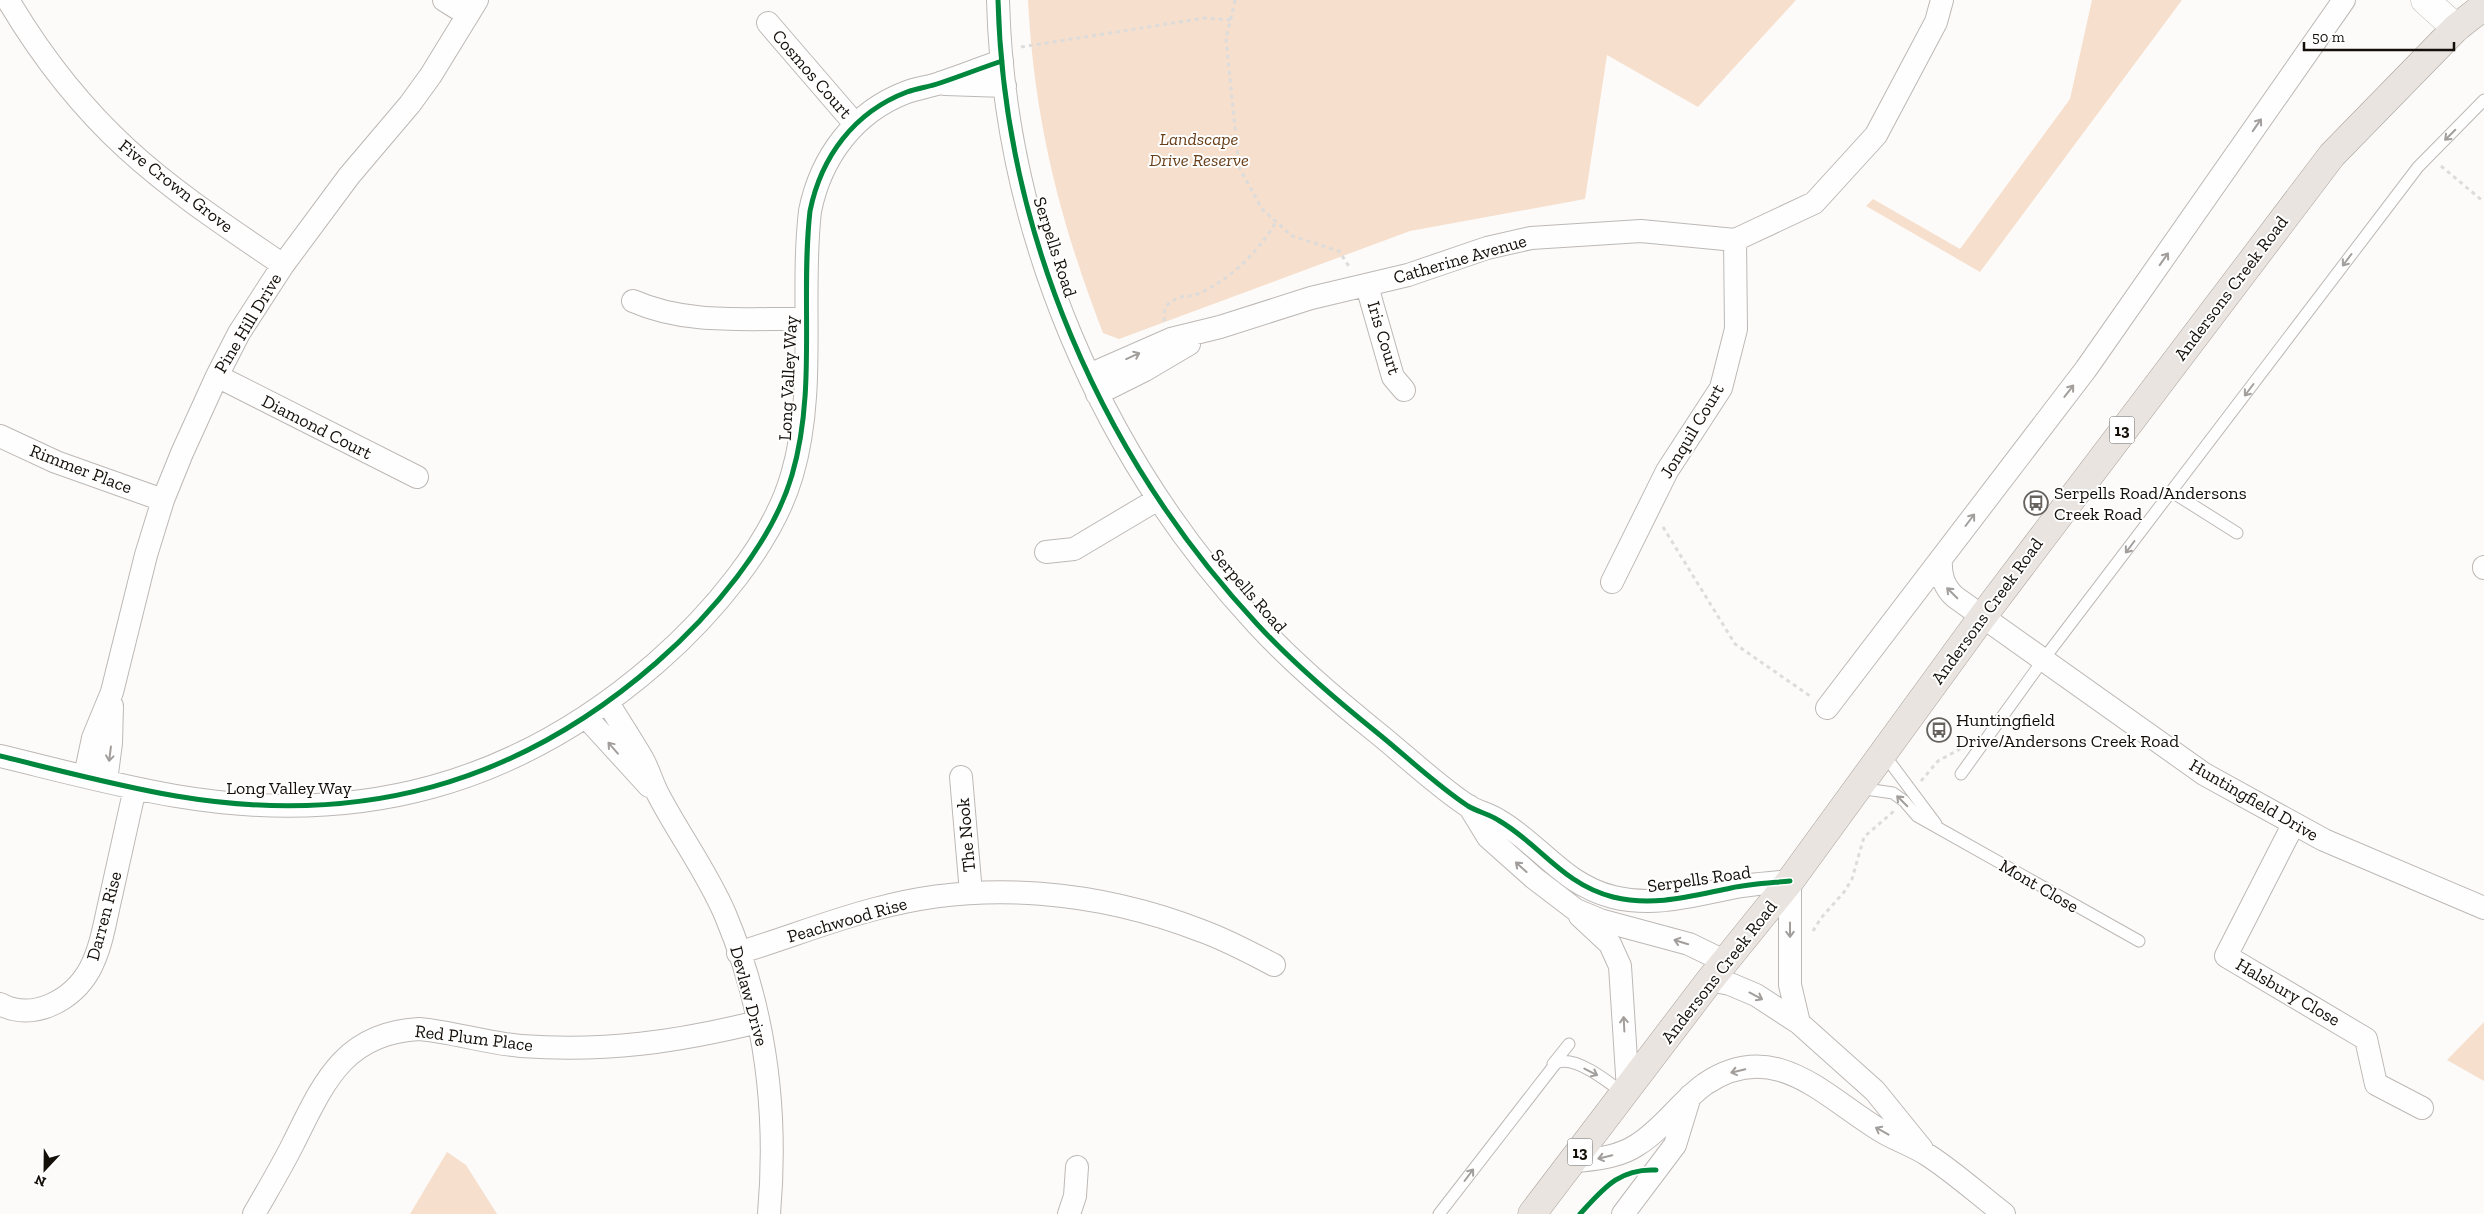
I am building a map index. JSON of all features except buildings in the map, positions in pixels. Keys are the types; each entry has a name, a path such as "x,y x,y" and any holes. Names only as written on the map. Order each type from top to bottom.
{"main road":[{"name":"Andersons Creek Road","path":"1532,1214 1718,971 1790,881 1983,616 2332,155 2456,28 2484,6"}],"street":[{"name":"Five Crown Grove","path":"8,0 39,48 68,85 96,118 126,148 189,199 283,265"},
{"path":"444,0 472,7"},
{"name":"Serpells Road","path":"998,0 1001,56 1017,164 1033,226 1056,296 1093,385 1120,437 1158,499 1225,587 1286,654 1348,709 1469,806 1500,821 1579,883 1614,897 1645,902 1671,900 1730,888 1790,881"},
{"path":"1735,240 1814,203 1876,135 1936,22 1942,0"},
{"path":"1827,708 2086,369 2344,0"},
{"path":"2425,0 2456,28"},
{"name":"Pine Hill Drive","path":"96,778 111,743 112,692 146,556 182,453 216,376 239,333 283,265 344,183 410,104 472,7"},
{"name":"Cosmos Court","path":"768,23 855,124"},
{"name":"Long Valley Way","path":"0,756 135,788 225,803 325,806 367,801 457,781 500,764 608,703 667,653 694,626 744,564 767,530 791,478 798,450 804,397 808,227 813,196 818,180 834,149 855,124 884,103 906,92 939,84 1001,56"},
{"name":"Long Valley Way","path":"939,84 1005,86"},
{"name":"Catherine Avenue","path":"1093,385 1171,339 1220,327 1311,298 1408,275 1487,248 1531,238 1640,231 1735,240"},
{"name":"Jonquil Court","path":"1612,582 1667,471 1722,388 1736,329 1735,240"},
{"name":"Iris Court","path":"1365,286 1393,377 1404,390"},
{"path":"633,302 668,314 691,317 806,319"},
{"name":"Catherine Avenue","path":"1093,385 1144,370 1220,327"},
{"name":"Diamond Court","path":"216,376 417,477"},
{"name":"Rimmer Place","path":"0,436 56,462 164,500"},
{"path":"1046,552 1074,549 1158,499"},
{"name":"Huntingfield Drive","path":"1941,559 1942,578 1948,590 1955,597 2204,774 2293,825 2484,908"},
{"name":"Devlaw Drive","path":"608,703 642,759 659,796 707,878 725,914 738,953 758,1022 766,1062 771,1107 771,1188 769,1214"},
{"name":"Devlaw Drive","path":"586,717 629,767 659,796"},
{"name":"The Nook","path":"961,777 971,893"},
{"name":"Darren Rise","path":"0,1004 18,1010 44,1008 70,993 89,970 100,945 135,788"},
{"name":"Serpells Road","path":"1469,806 1488,837 1599,933 1616,955 1621,973 1626,1092"},
{"name":"Halsbury Close","path":"2293,825 2226,956 2366,1039 2376,1084 2422,1108"},
{"path":"1544,886 1557,867"},
{"path":"1790,881 1790,985 1798,1023"},
{"name":"Peachwood Rise","path":"738,953 876,908 921,899 971,893 1037,893 1120,905 1205,931 1274,965"},
{"name":"Serpells Road","path":"1564,902 1589,916 1689,944 1730,984 1756,995 1798,1023 1875,1091 1926,1154"},
{"name":"Red Plum Place","path":"254,1214 323,1085 342,1060 372,1039 403,1030 419,1029 519,1046 604,1048 664,1043 758,1022"},
{"name":"Serpells Road","path":"1571,1162 1610,1156 1632,1148 1648,1138 1690,1095 1712,1080 1738,1070 1755,1068 1787,1072 1816,1084 1870,1124 1926,1154 2004,1214"},
{"path":"1623,1214 1675,1145 1690,1095"},
{"path":"1069,1214 1075,1196 1077,1167"}],"lane":[{"path":"1961,774 2043,660 2406,182 2484,100"},
{"path":"2172,492 2237,533"},
{"name":"Mont Close","path":"1883,754 1941,829"},
{"name":"Mont Close","path":"1857,788 1893,793 1904,801 1914,815 2139,941"},
{"path":"1440,1214 1569,1044"},
{"path":"1550,1069 1561,1061 1570,1062 1600,1076 1626,1092"}],"path":[{"path":"1235,0 1226,39 1239,167 1262,209 1292,236 1339,250 1365,286"},
{"path":"1001,56 1206,18 1230,20"},
{"path":"2429,156 2484,202"},
{"path":"1171,339 1164,321 1166,307 1176,297 1198,294 1232,272 1254,254 1276,222"},
{"path":"1650,505 1735,644 1827,708"},
{"path":"1913,792 1930,768 1944,757 1963,748 1977,752"},
{"path":"1811,935 1815,925 1852,879 1864,836 1904,801"}],"green space":[{"name":"Landscape Drive Reserve","path":"1028,0 1796,0 1698,107 1607,55 1585,199 1410,231 1119,339 1103,333 1074,251 1062,210 1043,128 1036,87"},
{"path":"2092,0 2182,0 1980,272 1866,206 1873,199 1960,249 2070,99"},
{"path":"2484,1022 2484,1081 2447,1060"},
{"path":"447,1152 466,1165 497,1214 410,1214"}],"cycle path":[{"path":"998,0 1004,86 1019,171 1041,254 1071,335 1108,413 1151,488 1201,558 1257,624 1314,680 1444,789 1468,806 1495,818 1513,830 1565,873 1595,891 1628,900 1658,901 1745,886 1790,881"},
{"path":"0,756 154,792 243,804 309,805 371,800 432,787 491,767 548,740 603,705 656,663 697,624 737,577 770,527 783,501 800,443 804,410 807,344 806,277 810,211 822,172 832,155 856,124 871,111 888,101 907,92 1002,61"},
{"path":"1580,1214 1596,1196 1622,1176 1643,1170 1656,1170"}],"place":[{"name":"Serpells Road/Andersons Creek Road","path":"2036,503"},
{"name":"Huntingfield Drive/Andersons Creek Road","path":"1939,730"}]}
